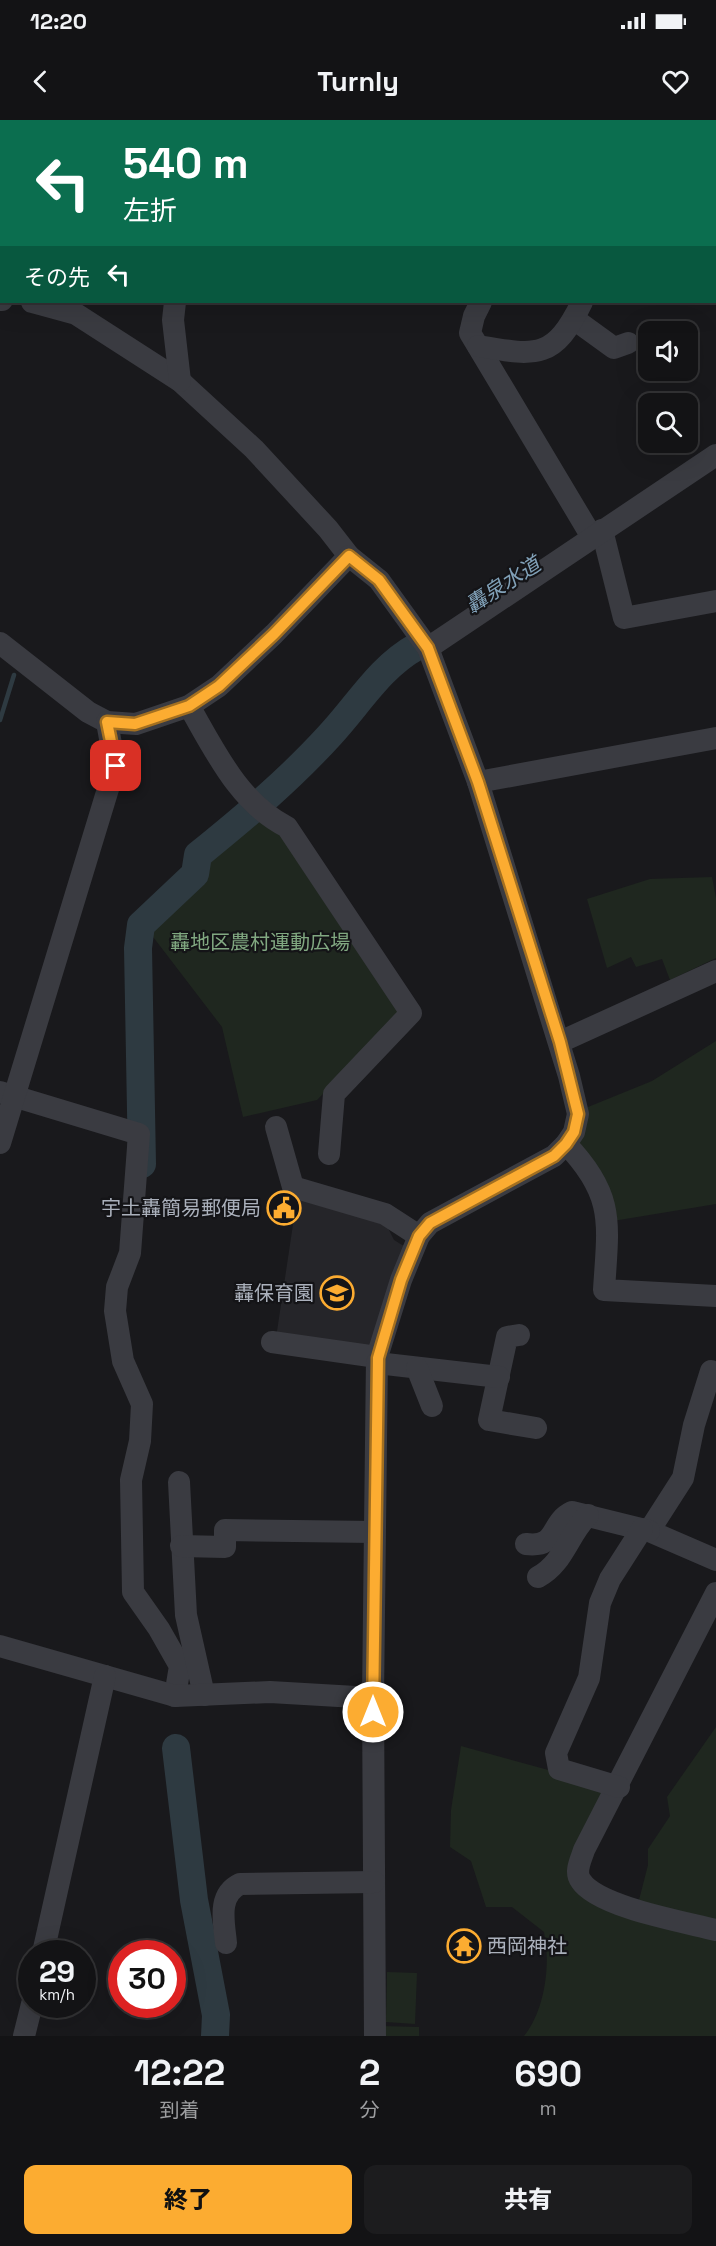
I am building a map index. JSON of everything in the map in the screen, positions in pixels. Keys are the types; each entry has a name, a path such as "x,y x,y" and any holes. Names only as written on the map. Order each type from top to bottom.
{"street":[{"path":"36,303 76,314 180,381 254,449 328,529 349,556 379,580 428,648 478,782 560,1042 578,1114 574,1132 554,1156 441,1214 419,1236 401,1280 377,1360 373,1698 375,2036"},
{"path":"175,303 174,320 180,381"},
{"path":"480,303 474,316 470,333 597,534 624,618 716,601"},
{"path":"478,346 516,353 545,350 559,340 578,310 614,348 628,343"},
{"path":"428,648 716,455"},
{"path":"0,643 88,712 107,722 135,724 189,706 219,686 259,649 349,556"},
{"path":"189,706 225,769 254,805 267,818 287,827 411,1012 333,1094 329,1154"},
{"path":"0,1143 7,1094 116,766 107,722"},
{"path":"478,782 716,738"},
{"path":"560,1042 716,972"},
{"path":"7,1094 139,1134 130,1253 117,1287 115,1311 123,1361 142,1404 140,1441 131,1480 133,1592 159,1629 180,1666 175,1696"},
{"path":"276,1127 293,1187 385,1214 419,1236"},
{"path":"566,1144 588,1167 602,1190 608,1220 604,1290 716,1296"},
{"path":"519,1335 507,1337 489,1419 536,1428"},
{"path":"272,1342 417,1368 499,1377"},
{"path":"619,1787 559,1769 556,1753 589,1678 600,1603 610,1579 683,1478 694,1425 714,1365"},
{"path":"417,1368 432,1406"},
{"path":"179,1482 186,1615 204,1695"},
{"path":"526,1544 540,1545 550,1539 563,1516 572,1512 646,1530 716,1560"},
{"path":"538,1577 552,1570 577,1526 588,1515"},
{"path":"181,1546 225,1547 225,1530 374,1532"},
{"path":"716,1593 619,1787 584,1850 578,1868 579,1880 590,1890 618,1905 716,1930"},
{"path":"0,1646 175,1696 270,1692 373,1698"},
{"path":"46,1940 105,1676"},
{"path":"226,1943 225,1899 231,1888 240,1884 374,1882"},
{"path":"24,2036 28,2018"}],"shaded area":[{"name":"轟保育園","path":"297,1198 386,1224 394,1240 407,1248 372,1351 276,1338"}],"green space":[{"name":"轟地区農村運動広場","path":"257,813 283,829 404,1011 317,1100 243,1117 222,1027 147,929 207,869 201,859"},
{"path":"712,877 716,898 716,958 670,980 662,959 636,967 631,957 607,968 587,899 650,879"},
{"path":"716,1041 716,1204 613,1221 603,1178 575,1145 588,1107 652,1081"},
{"path":"716,1727 716,2036 524,2036 537,2013 544,1986 547,1958 544,1932 512,1907 486,1907 471,1861 450,1847 451,1810 461,1746 596,1783 603,1788 576,1886 639,1900 648,1865 648,1849 670,1816 667,1797"},
{"path":"387,1972 417,1973 415,2024 386,2022"},
{"path":"381,2026 419,2027 419,2036 381,2036"}],"waterway":[{"path":"142,1164 138,948 141,925 195,874 198,855 299,767 330,735 380,676 403,655 416,647"},
{"path":"0,720 14,675"},
{"path":"176,1748 194,1900 216,2015 215,2036"}],"place":[{"name":"宇土轟簡易郵便局","path":"284,1208"},
{"name":"轟保育園","path":"337,1293"},
{"name":"西岡神社","path":"464,1946"}],"route":[{"path":"116,766 107,722 135,724 189,706 219,686 274,634 349,556 379,580 428,648 478,782 560,1042 578,1114 574,1132 554,1156 441,1214 430,1223 419,1236 389,1316 378,1358 373,1712"}],"water label":[{"name":"轟泉水道","path":"503,585"}]}
